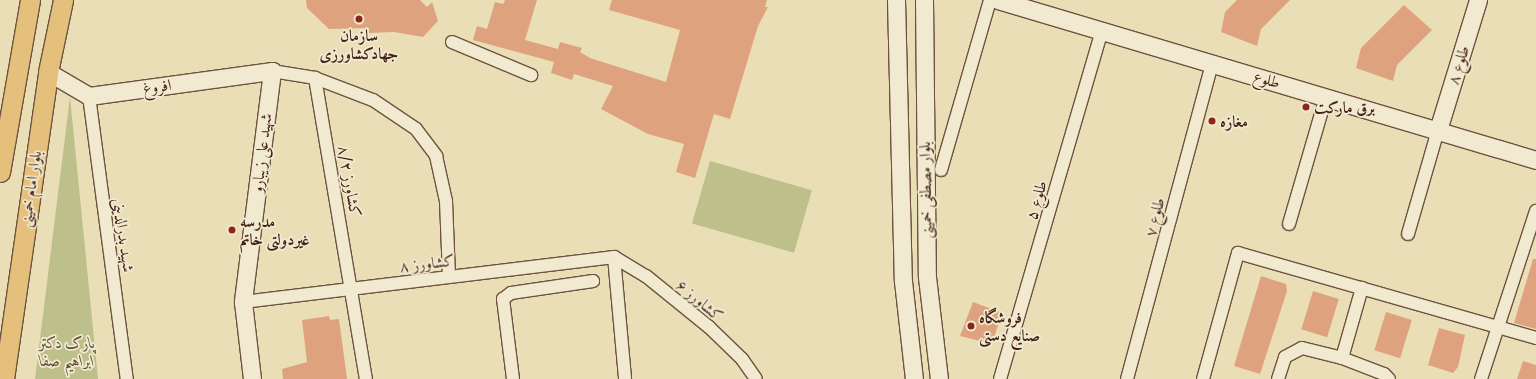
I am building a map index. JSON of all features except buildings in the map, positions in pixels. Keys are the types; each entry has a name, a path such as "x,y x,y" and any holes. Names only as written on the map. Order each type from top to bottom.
{"main road":[{"name":"بلوار امام خمینی","path":"0,172 30,0"},
{"name":"بلوار امام خمینی","path":"4,379 8,278 63,0"}],"street":[{"name":"بلوار مصطفی خمینی","path":"896,0 903,281 914,379"},
{"name":"بلوار مصطفی خمینی","path":"924,0 926,277 939,379"},
{"path":"941,170 990,0"},
{"name":"طلوع","path":"998,0 1536,160"},
{"name":"طلوع ۸","path":"1438,130 1478,0"},
{"name":"طلوع ۵","path":"1000,379 1102,30"},
{"path":"452,42 530,75"},
{"name":"طلوع ۷","path":"1127,379 1212,63"},
{"path":"272,71 315,78 373,100 416,129 436,156 446,201 449,276"},
{"name":"افروغ","path":"89,96 272,71"},
{"name":"شهید علی زیبارو","path":"252,379 243,302 272,71"},
{"path":"48,72 89,96"},
{"name":"کشاورز ۸/۲","path":"315,78 353,289 366,379"},
{"name":"شهید بدرالدینی","path":"89,96 127,379"},
{"path":"1289,224 1326,97"},
{"path":"899,120 924,120"},
{"path":"1408,234 1438,130"},
{"path":"1481,379 1536,211"},
{"path":"1203,379 1238,253 1536,338"},
{"path":"614,257 625,379"},
{"name":"کشاورز ۸","path":"243,302 614,257"},
{"name":"کشاورز ۶","path":"614,257 646,276 709,327 742,359 756,379"},
{"path":"513,379 503,299 511,293 592,281"},
{"path":"1342,358 1362,288"},
{"path":"1278,379 1285,357 1292,350 1302,348 1342,358 1384,374 1389,379"}],"green space":[{"name":"پارک دکتر ابراهیم صفا","path":"70,97 98,379 35,379"},
{"path":"710,161 812,190 794,253 692,223"}],"place":[{"name":"سازمان جهادکشاورزی","path":"359,19"},
{"name":"برق مارکت","path":"1306,107"},
{"name":"مغازه","path":"1212,121"},
{"name":"مدرسه غیردولتی خاتم","path":"232,230"},
{"name":"فروشگاه صنایع دستی","path":"971,326"}]}
